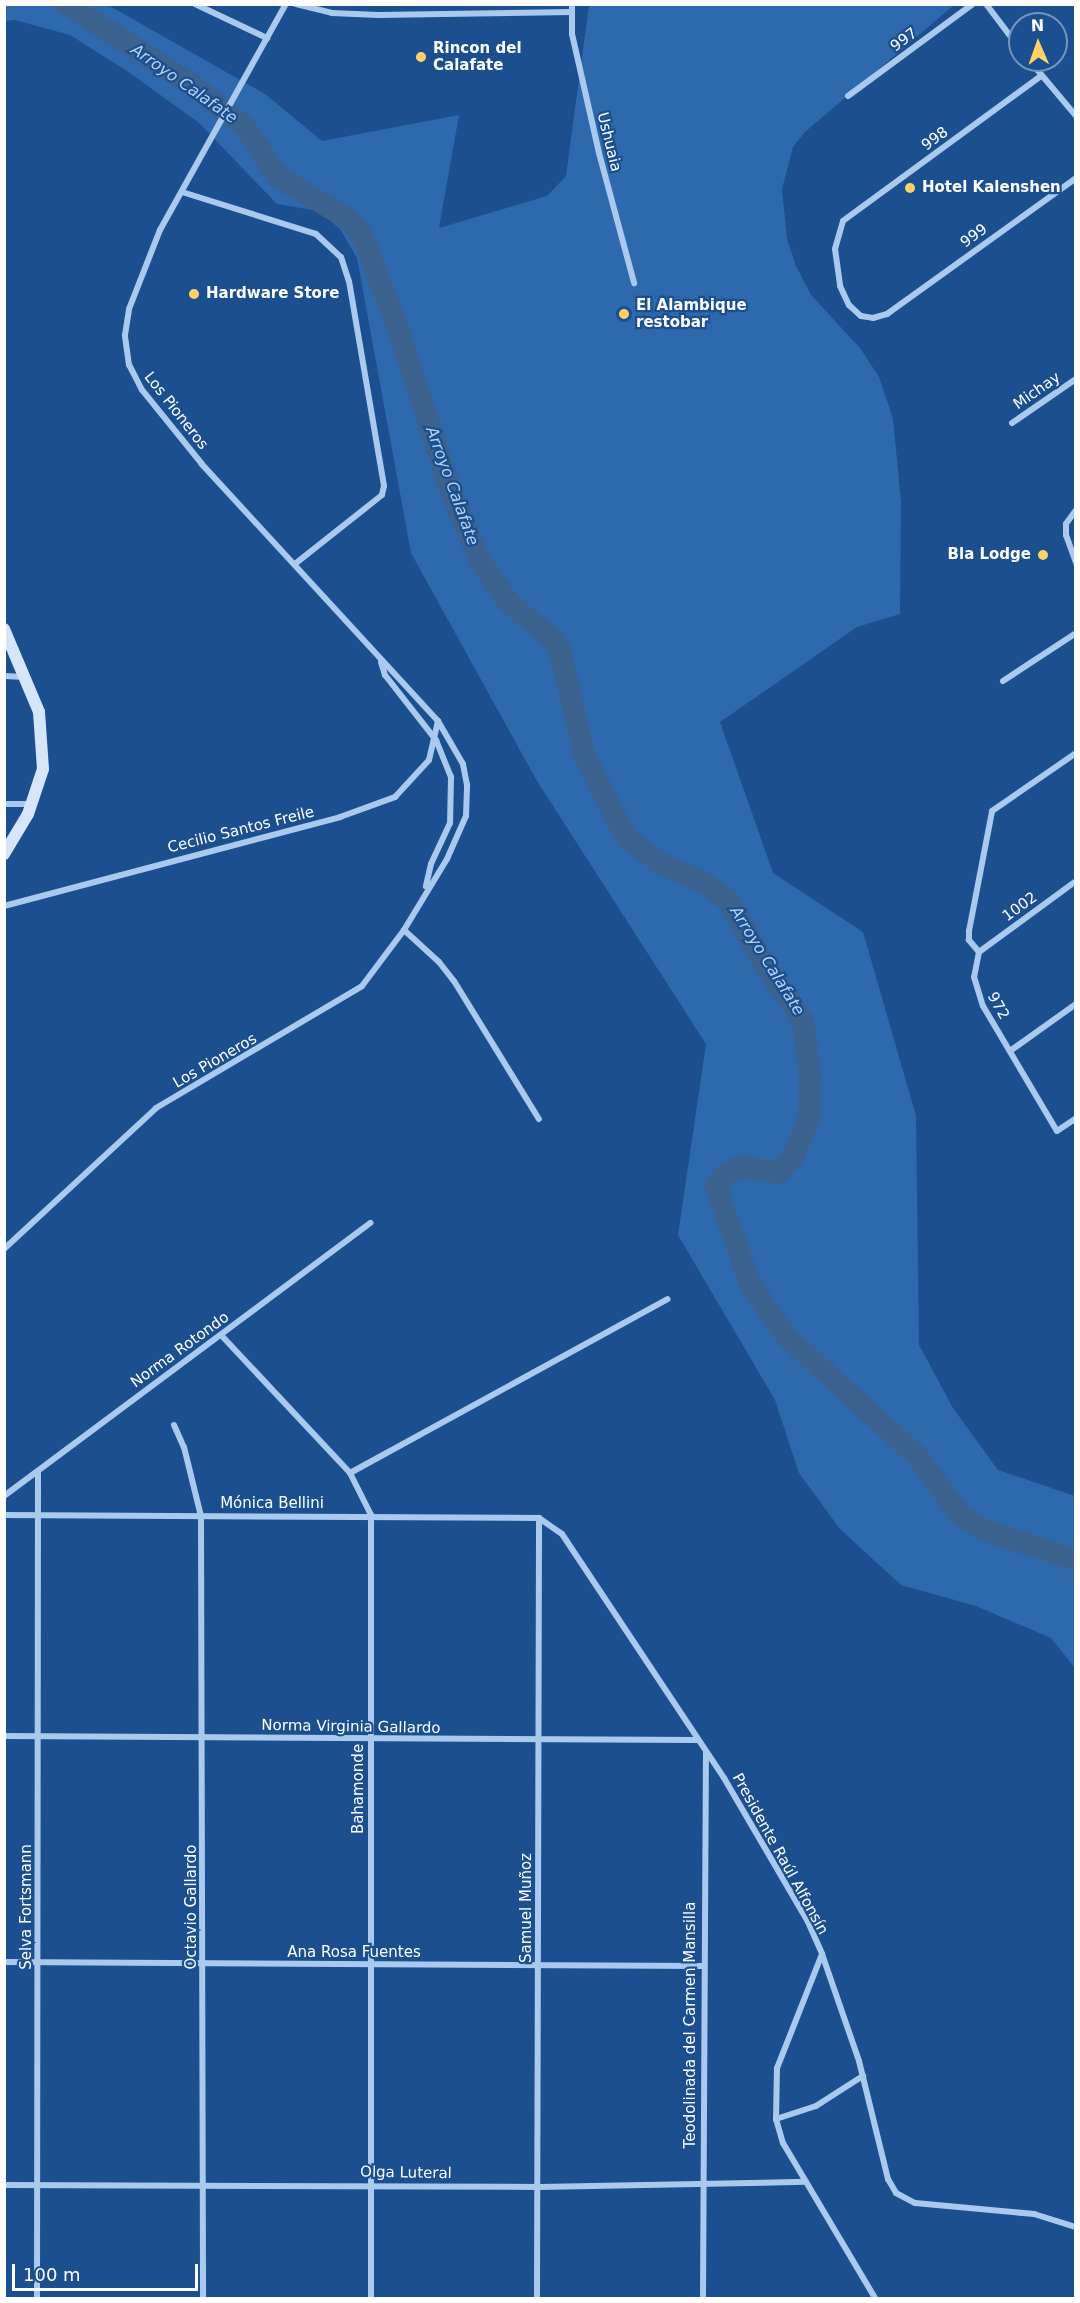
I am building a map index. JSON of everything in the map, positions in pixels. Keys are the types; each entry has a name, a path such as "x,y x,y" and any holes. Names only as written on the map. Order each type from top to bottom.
{"street":[{"path":"195,4 267,38"},
{"name":"Los Pioneros","path":"4,1249 156,1108 362,986 404,930 425,890 451,851 467,807 463,764 438,721 202,464 142,390 129,365 125,335 129,309 160,230 286,4"},
{"path":"296,4 332,13 378,15 572,8"},
{"name":"997","path":"848,96 973,4"},
{"path":"986,4 1008,33"},
{"name":"Ushuaia","path":"572,8 572,34 599,153 634,283"},
{"path":"1038,72 1076,116"},
{"name":"998","path":"887,314 861,316 849,305 840,286 835,249 843,221 1041,76"},
{"name":"999","path":"887,314 1076,178"},
{"path":"182,192 316,234 341,257 349,281 384,486 382,495 295,564"},
{"name":"Michay","path":"1012,423 1076,379"},
{"path":"1076,510 1066,524 1066,535 1076,562"},
{"path":"4,628 39,712 43,769 33,804 4,855"},
{"path":"1003,681 1076,633"},
{"name":"Los Pioneros","path":"380,659 385,675 436,740 451,777 453,807 425,890"},
{"path":"4,676 25,677"},
{"name":"Cecilio Santos Freile","path":"4,906 362,810 395,797 419,775 436,740 438,721"},
{"name":"972","path":"1076,753 992,811 969,931 969,940 979,952 975,989 1010,1051 1057,1131 1076,1118"},
{"path":"4,804 33,804"},
{"name":"1002","path":"979,952 1076,881"},
{"path":"404,930 440,962 454,981 539,1119"},
{"path":"1010,1051 1076,1004"},
{"name":"Norma Rotondo","path":"4,1496 370,1223"},
{"path":"350,1473 668,1299"},
{"name":"Bahamonde","path":"221,1335 350,1473 371,1515 371,2298"},
{"name":"Octavio Gallardo","path":"174,1425 184,1447 201,1516 205,1964 203,2298"},
{"name":"Selva Fortsmann","path":"37,2298 39,2185 38,1472"},
{"name":"Mónica Bellini","path":"4,1515 371,1515 539,1518"},
{"name":"Presidente Raúl Alfonsín","path":"539,1518 562,1534 706,1751 808,1922 822,1954 777,2068 776,2119 783,2143 875,2298"},
{"name":"Samuel Muñoz","path":"537,2298 539,1518"},
{"name":"Norma Virginia Gallardo","path":"4,1736 203,1736 539,1741 697,1740"},
{"name":"Teodolinada del Carmen Mansilla","path":"703,2298 703,1966 706,1751"},
{"path":"822,1954 862,2076 888,2179 903,2198 915,2203 1034,2214 1076,2227"},
{"name":"Ana Rosa Fuentes","path":"4,1962 703,1966"},
{"path":"776,2119 816,2106 862,2076"},
{"name":"Olga Luteral","path":"4,2185 372,2184 539,2187 703,2186 806,2182"}],"shaded area":[{"path":"5,5 108,5 265,94 322,141 459,115 439,228 547,196 566,176 589,5 954,5 805,132 793,147 782,189 787,239 796,266 811,295 860,348 879,377 893,418 901,502 900,614 857,627 720,722 773,873 863,932 916,1116 919,1345 953,1408 998,1470 1075,1496 1075,1668 1051,1638 976,1606 901,1585 840,1529 799,1473 775,1400 678,1235 706,1044 537,781 411,553 357,258 340,229 319,211 277,204 199,123 130,73 70,35 15,20 5,21"}],"waterway":[{"name":"Arroyo Calafate","path":"66,4 192,85 245,127 277,176 347,218 361,233 398,328 451,492 480,561 509,603 553,639 560,651 584,753 613,813 628,839 660,863 706,884 729,901 765,965 803,1021 810,1077 809,1117 793,1157 778,1173 742,1166 724,1175 716,1186 750,1284 787,1337 919,1458 960,1515 982,1529 1076,1560"}],"place":[{"name":"Rincon del Calafate","path":"421,57"},
{"name":"Hotel Kalenshen","path":"910,188"},
{"name":"Hardware Store","path":"194,294"},
{"name":"El Alambique restobar","path":"624,314"},
{"name":"Bla Lodge","path":"1043,555"}]}
